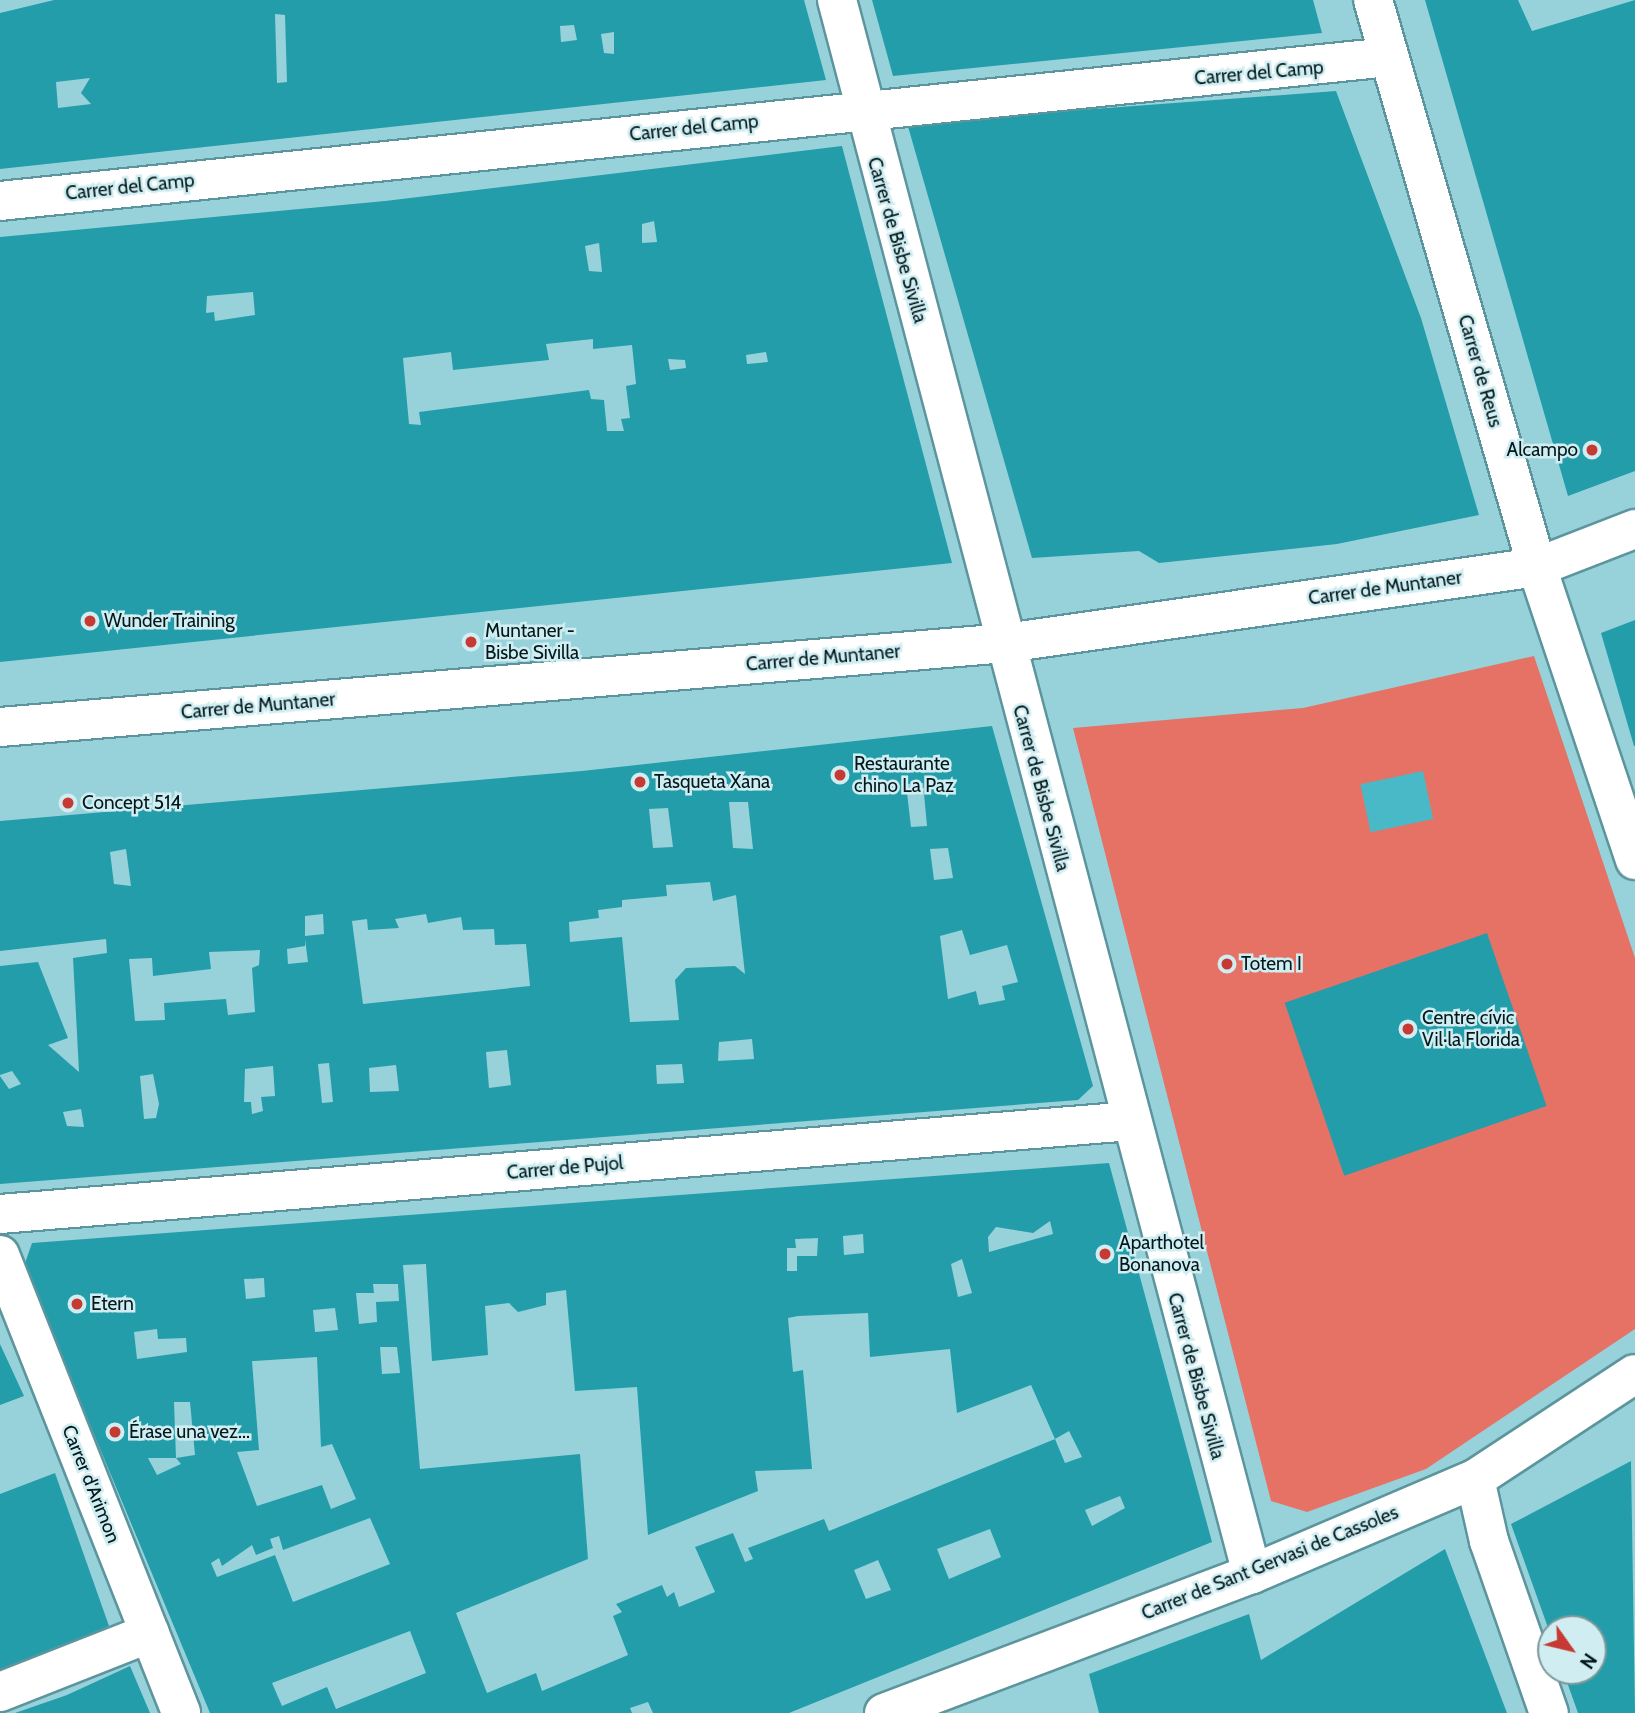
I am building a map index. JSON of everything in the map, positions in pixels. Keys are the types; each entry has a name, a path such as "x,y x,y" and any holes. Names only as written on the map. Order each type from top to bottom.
{"street":[{"name":"Carrer de Bisbe Sivilla","path":"837,0 863,110 1252,1574"},
{"name":"Carrer de Reus","path":"1373,0 1536,566 1635,860"},
{"name":"Carrer del Camp","path":"0,201 1389,57"},
{"name":"Carrer de Muntaner","path":"0,727 1006,643 1536,566 1635,529"},
{"name":"Carrer de Pujol","path":"0,1214 1130,1121"},
{"name":"Carrer d'Arimon","path":"0,1255 181,1713"},
{"name":"Carrer de Sant Gervasi de Cassoles","path":"884,1713 1252,1574 1475,1479 1635,1374"},
{"path":"1475,1479 1489,1541 1549,1713"},
{"path":"0,1692 150,1633"}],"shaded area":[{"path":"1534,656 1635,958 1635,1329 1426,1469 1307,1512 1271,1501 1073,728 1303,708"}],"water":[{"path":"1423,771 1433,819 1371,832 1360,784"}],"building":[{"path":"54,0 804,0 826,80 0,169 0,13","holes":["275,14 285,15 287,82 277,83","574,25 577,40 561,42 560,26","614,32 614,54 604,53 601,34","90,78 81,93 91,104 58,108 56,82"]},
{"path":"872,0 1313,0 1322,33 893,76"},
{"path":"1425,0 1518,0 1532,31 1635,0 1635,471 1568,496"},
{"path":"1336,91 1421,318 1479,515 1337,544 1159,563 1139,551 1032,558 907,123"},
{"path":"842,146 952,563 0,662 0,237 385,201","holes":["654,221 657,242 642,243 642,224","599,243 602,272 589,271 585,246","253,292 255,315 215,321 214,312 206,313 207,296","593,339 593,349 632,345 636,384 626,386 630,418 621,419 624,431 607,431 604,400 591,399 589,390 419,412 421,425 409,424 403,358 451,352 453,370 549,360 546,344","766,352 768,362 747,364 746,355","668,359 685,360 686,368 670,370"]},
{"path":"1635,620 1635,746 1634,746 1601,633"},
{"path":"992,726 1093,1086 1078,1100 0,1184 0,1076 9,1089 21,1084 12,1071 0,1075 0,966 38,962 68,1038 48,1045 79,1072 73,958 107,953 106,939 0,951 0,821 582,771","holes":["923,783 927,826 911,827 906,784","729,802 748,802 753,849 733,848","668,808 673,847 653,848 649,809","948,848 953,878 934,880 930,849","126,849 131,886 114,884 110,852","710,882 713,901 736,895 745,974 735,966 686,968 675,980 679,1020 630,1022 622,937 570,942 569,922 599,918 598,910 622,907 622,900 667,896 666,885","323,914 324,934 305,936 305,916","426,914 428,923 461,917 463,930 494,929 495,945 526,944 530,986 363,1004 352,921 367,919 368,930 399,928 395,919","962,930 970,955 1007,945 1018,982 1002,986 1005,1000 979,1005 976,991 948,999 940,936","305,939 308,962 288,964 287,949 305,946","260,950 259,965 252,968 255,1012 228,1015 226,999 164,1003 165,1020 135,1021 129,959 152,958 153,976 211,969 209,952","752,1039 754,1059 718,1061 719,1042","507,1050 511,1085 489,1088 486,1052","329,1063 333,1102 322,1103 318,1064","682,1064 684,1083 657,1084 656,1065","396,1065 399,1091 370,1092 369,1068","273,1066 275,1096 261,1097 263,1111 252,1114 251,1102 244,1102 245,1069","153,1074 159,1104 156,1118 144,1119 140,1076","81,1109 84,1127 67,1126 63,1112"]},
{"name":"Centre cívic Vil·la Florida","path":"1487,933 1547,1106 1344,1176 1285,1003"},
{"path":"1109,1163 1212,1542 789,1713 653,1713 648,1702 630,1708 632,1713 210,1713 24,1266 32,1243","holes":["1050,1221 1053,1234 989,1252 988,1237 996,1227 1033,1233","863,1234 864,1253 844,1255 843,1236","818,1238 817,1256 797,1256 797,1271 787,1271 787,1248 796,1248 795,1239","962,1259 972,1293 958,1297 951,1264","426,1264 432,1361 488,1355 485,1306 509,1303 518,1312 546,1305 546,1293 566,1290 575,1391 637,1387 648,1535 758,1491 755,1471 812,1469 803,1370 793,1372 788,1318 868,1313 870,1357 950,1349 957,1413 1031,1385 1055,1439 829,1531 824,1519 748,1548 753,1559 745,1562 733,1533 695,1547 715,1592 679,1607 674,1592 667,1597 662,1585 616,1604 622,1612 613,1616 628,1655 542,1691 536,1673 487,1693 456,1613 588,1559 580,1454 420,1469 403,1265","264,1278 265,1297 246,1299 244,1279","373,1284 398,1284 399,1301 376,1302 377,1322 359,1324 356,1293 374,1293","335,1308 338,1330 315,1332 313,1310","157,1329 158,1339 186,1338 187,1352 137,1359 134,1332","380,1347 397,1347 400,1373 382,1374","317,1357 321,1447 332,1444 356,1499 331,1509 322,1485 257,1506 237,1452 259,1450 252,1361","174,1402 190,1402 195,1455 176,1458","1069,1431 1082,1457 1065,1463 1055,1439","148,1458 176,1458 181,1464 157,1475","1120,1496 1125,1508 1092,1526 1085,1510","370,1518 390,1564 293,1602 275,1555 217,1577 211,1563 219,1558 222,1566 252,1545 256,1555 273,1548 270,1539 279,1536 283,1550","990,1529 1001,1557 949,1579 937,1549","878,1560 891,1590 866,1599 854,1570","410,1631 426,1673 336,1709 327,1687 282,1706 272,1683"]},
{"path":"0,1344 24,1396 0,1405"},
{"path":"1631,1461 1635,1713 1578,1713 1568,1685 1607,1685 1607,1615 1544,1615 1511,1524"},
{"path":"55,1473 109,1626 0,1672 0,1494"},
{"path":"1445,1549 1507,1713 1099,1713 1089,1674 1249,1614 1261,1660"},
{"path":"130,1666 150,1713 15,1713 67,1695"}],"place":[{"name":"Alcampo","path":"1592,450"},
{"name":"Wunder Training","path":"90,621"},
{"name":"Muntaner - Bisbe Sivilla","path":"471,642"},
{"name":"Restaurante chino La Paz","path":"840,775"},
{"name":"Tasqueta Xana","path":"640,782"},
{"name":"Concept 514","path":"68,803"},
{"name":"Totem I","path":"1227,964"},
{"name":"Centre cívic Vil·la Florida","path":"1408,1029"},
{"name":"Aparthotel Bonanova","path":"1105,1254"},
{"name":"Etern","path":"77,1304"},
{"name":"Érase una vez...","path":"115,1432"}]}
